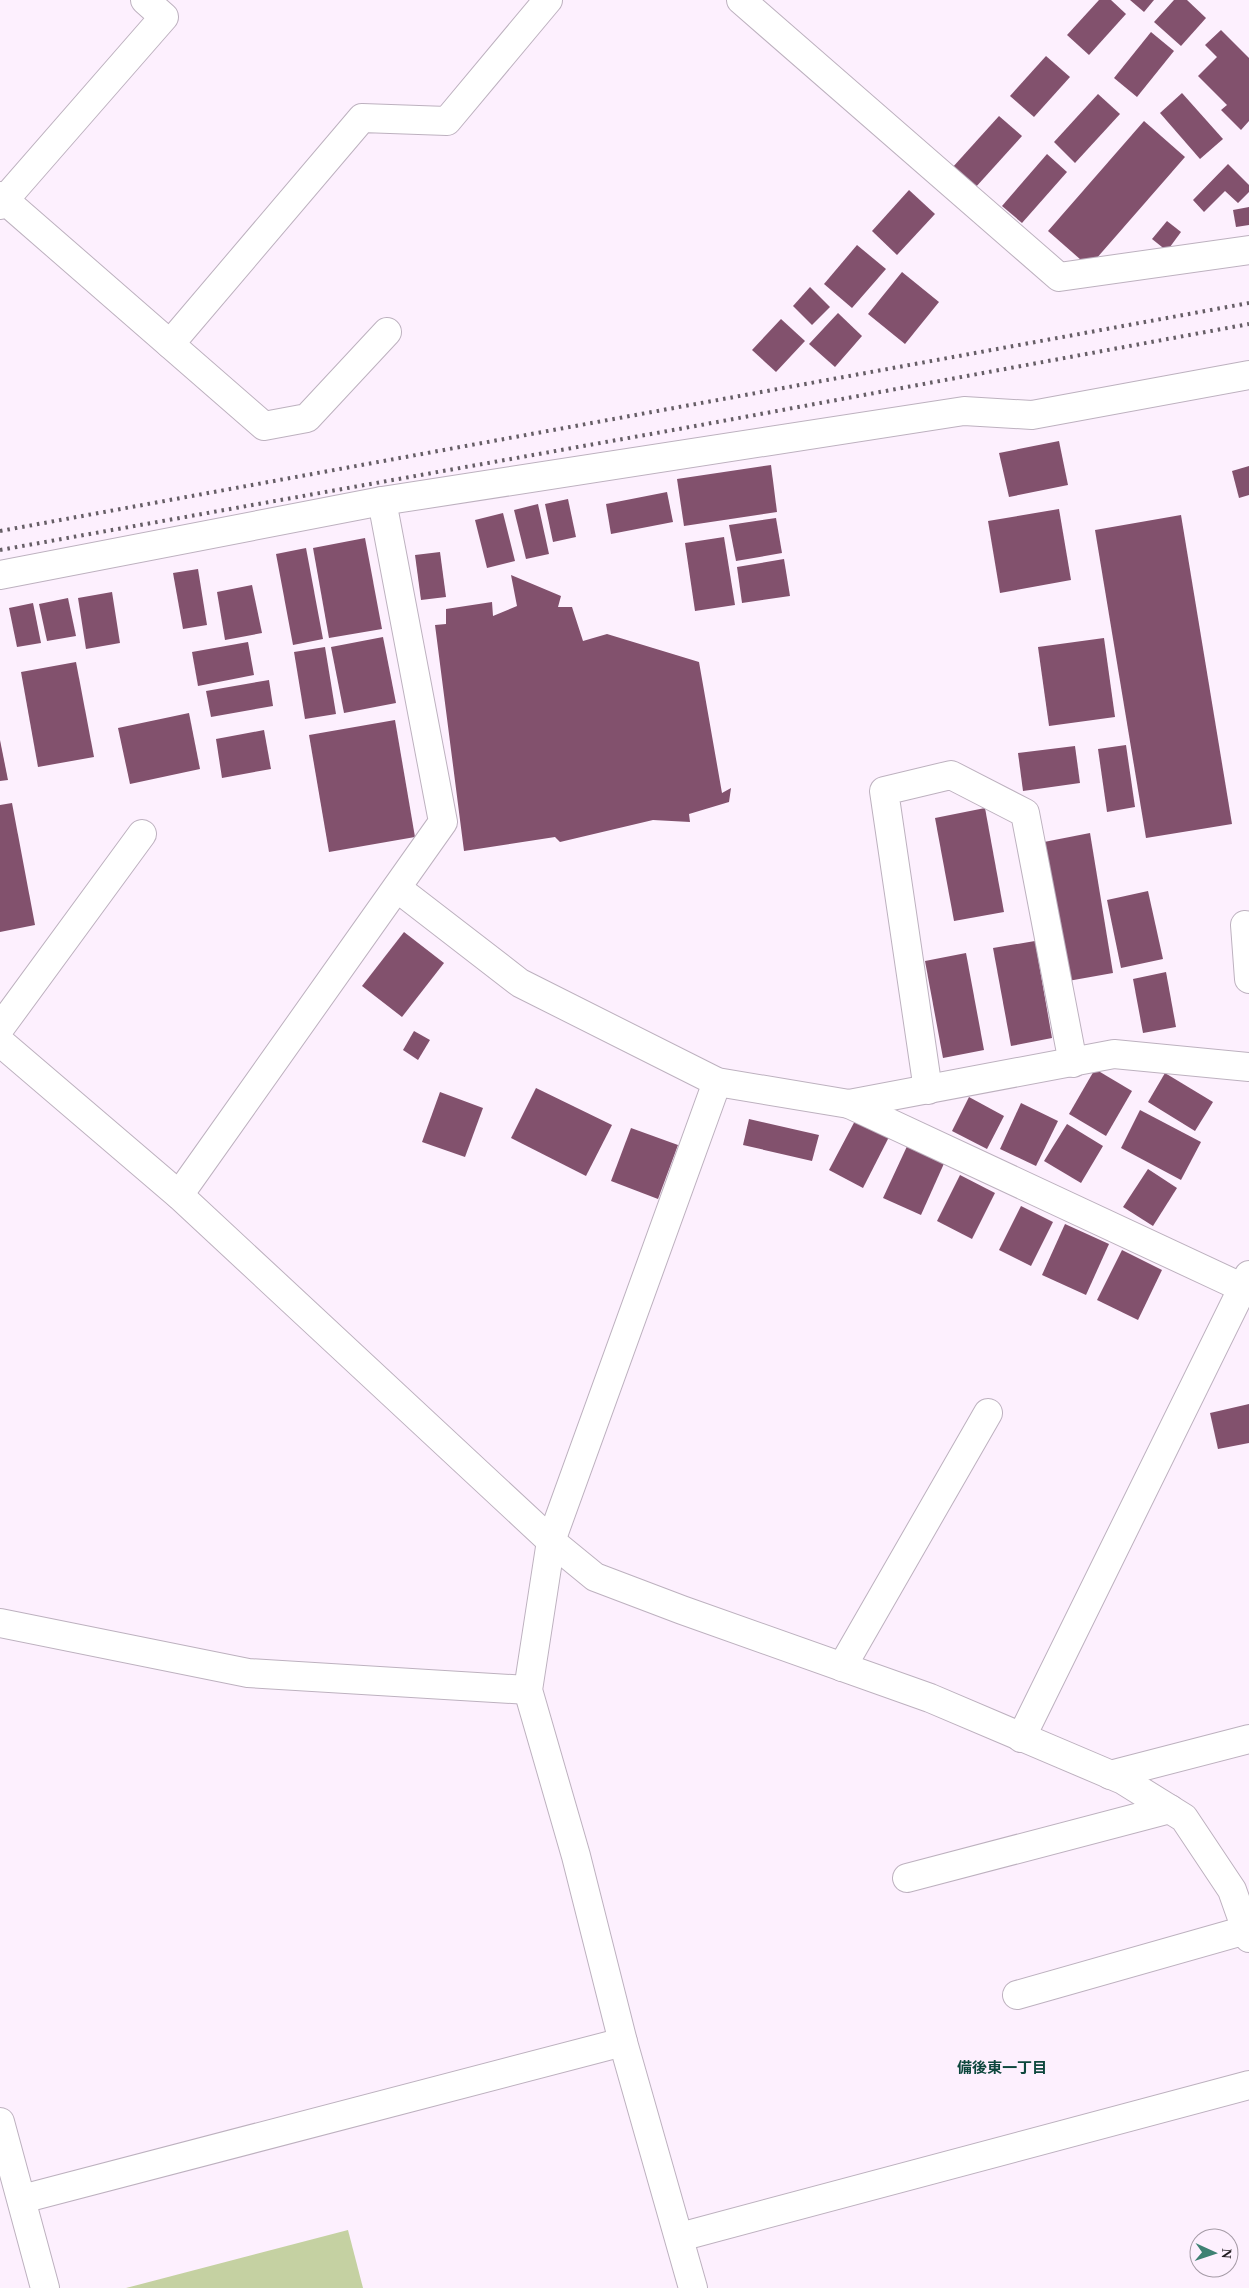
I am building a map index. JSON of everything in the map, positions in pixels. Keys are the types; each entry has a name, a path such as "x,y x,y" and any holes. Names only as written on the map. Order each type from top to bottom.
{"street":[{"path":"145,0 164,16 2,200 264,426 307,418 387,332"},
{"path":"170,344 362,118 447,121 548,0"},
{"path":"742,0 1059,277 1249,250"},
{"path":"0,575 382,501 964,411 1032,415 1249,375"},
{"path":"179,1195 443,822 382,501"},
{"path":"928,1090 884,791 951,775 1025,813 1072,1063"},
{"path":"0,1028 142,834"},
{"path":"397,888 520,983 717,1082 849,1104 1245,1281 1021,1738"},
{"path":"1245,924 1249,979"},
{"path":"0,1042 179,1195 551,1541 595,1577 930,1698 1123,1780 1184,1818 1232,1890 1248,1934 1018,1995"},
{"path":"849,1104 1114,1054 1249,1067"},
{"path":"694,2288 623,2042 576,1856 528,1690 551,1541 717,1082"},
{"path":"842,1667 988,1413"},
{"path":"0,1623 248,1673 528,1690"},
{"path":"1110,1775 1249,1738"},
{"path":"907,1878 1170,1809"},
{"path":"22,2199 623,2042"},
{"path":"680,2237 1249,2085"},
{"path":"0,2122 45,2288"}],"green space":[{"path":"348,2230 363,2288 126,2288"}],"building":[{"path":"1099,0 1111,0 1126,14 1089,55 1067,35"},
{"path":"1130,0 1154,0 1144,12"},
{"path":"1174,0 1187,0 1206,18 1181,46 1154,22"},
{"path":"1221,30 1249,58 1249,121 1241,130 1221,110 1227,105 1198,76 1217,57 1205,45"},
{"path":"1151,32 1174,51 1137,97 1114,78"},
{"path":"1046,56 1070,77 1034,117 1010,96"},
{"path":"1182,93 1223,139 1200,159 1160,113"},
{"path":"1098,94 1120,114 1075,163 1054,142"},
{"path":"999,116 1022,136 975,188 952,168"},
{"path":"1144,121 1185,157 1089,267 1048,231"},
{"path":"1047,154 1067,172 1022,223 1002,206"},
{"path":"1228,164 1249,185 1249,192 1238,203 1225,191 1204,212 1193,200"},
{"path":"909,190 935,214 897,255 872,231"},
{"path":"1249,207 1249,225 1236,227 1233,210"},
{"path":"1167,221 1181,232 1167,251 1152,239"},
{"path":"857,245 886,269 852,308 824,284"},
{"path":"902,272 939,302 905,344 868,314"},
{"path":"810,287 830,307 812,325 793,306"},
{"path":"838,313 862,336 835,367 809,344"},
{"path":"781,319 805,341 776,372 752,350"},
{"path":"1059,441 1068,485 1009,497 999,453"},
{"path":"771,465 777,512 684,526 677,479"},
{"path":"1249,466 1249,495 1239,498 1232,471"},
{"path":"667,492 673,522 611,534 606,504"},
{"path":"568,499 576,537 553,542 545,504"},
{"path":"538,504 549,554 526,559 514,510"},
{"path":"1059,509 1071,580 1000,593 988,521"},
{"path":"503,513 515,561 487,568 475,520"},
{"path":"1181,515 1232,824 1146,838 1095,530"},
{"path":"776,518 782,553 736,561 729,525"},
{"path":"724,537 735,605 695,611 685,543"},
{"path":"365,538 382,629 329,638 313,548"},
{"path":"306,548 323,639 293,645 276,554"},
{"path":"440,552 446,597 421,600 415,555"},
{"path":"784,559 790,596 742,603 737,567"},
{"path":"198,569 207,625 183,629 173,573"},
{"path":"511,575 561,596 558,607 572,607 583,641 607,634 699,662 722,793 731,788 729,802 689,814 690,822 653,820 560,842 555,837 464,851 435,625 446,624 446,609 492,602 493,616 517,606"},
{"path":"252,585 262,633 225,640 217,592"},
{"path":"112,592 120,643 86,649 78,598"},
{"path":"68,598 76,636 47,641 39,604"},
{"path":"33,603 41,643 17,647 9,608"},
{"path":"383,637 396,703 344,713 331,647"},
{"path":"1104,638 1115,717 1049,726 1038,647"},
{"path":"248,642 254,675 198,686 192,652"},
{"path":"325,647 336,714 305,719 294,652"},
{"path":"76,662 94,757 38,767 21,672"},
{"path":"269,680 273,706 211,717 206,691"},
{"path":"189,713 200,769 130,784 118,728"},
{"path":"395,720 415,837 329,852 309,735"},
{"path":"264,730 271,769 222,778 216,739"},
{"path":"0,740 8,780 0,781"},
{"path":"1126,745 1135,807 1107,812 1098,749"},
{"path":"1075,746 1080,783 1023,791 1018,753"},
{"path":"12,803 35,925 0,932 0,805"},
{"path":"985,808 1004,912 954,921 935,818"},
{"path":"1090,833 1113,973 1068,981 1044,842"},
{"path":"1148,891 1163,959 1121,968 1107,900"},
{"path":"404,932 444,963 402,1017 362,986"},
{"path":"1035,941 1052,1038 1011,1046 993,948"},
{"path":"966,953 984,1050 943,1058 925,961"},
{"path":"1166,972 1176,1027 1143,1033 1133,979"},
{"path":"414,1031 430,1040 418,1060 403,1050"},
{"path":"1095,1069 1132,1091 1106,1136 1069,1114"},
{"path":"1165,1073 1213,1102 1195,1131 1148,1102"},
{"path":"536,1088 612,1125 586,1176 511,1138"},
{"path":"440,1092 483,1108 465,1157 422,1142"},
{"path":"969,1097 1004,1116 987,1149 952,1131"},
{"path":"1021,1103 1058,1121 1036,1166 1000,1149"},
{"path":"1140,1110 1201,1142 1181,1180 1121,1148"},
{"path":"857,1117 890,1135 863,1188 829,1170"},
{"path":"749,1119 819,1135 812,1161 743,1145"},
{"path":"1067,1124 1103,1146 1081,1183 1044,1161"},
{"path":"631,1128 678,1145 658,1199 611,1181"},
{"path":"909,1142 946,1159 921,1215 883,1198"},
{"path":"1148,1169 1177,1188 1153,1226 1123,1207"},
{"path":"960,1175 995,1193 972,1239 937,1221"},
{"path":"1021,1206 1053,1222 1031,1266 999,1250"},
{"path":"1065,1224 1109,1244 1086,1295 1042,1275"},
{"path":"1122,1250 1162,1270 1138,1320 1097,1300"},
{"path":"1249,1404 1249,1443 1218,1449 1210,1413"}],"railway":[{"path":"0,531 1249,303"},
{"path":"0,550 690,427 1249,324"}],"district":[{"name":"備後東一丁目","path":"1002,2068"}]}
